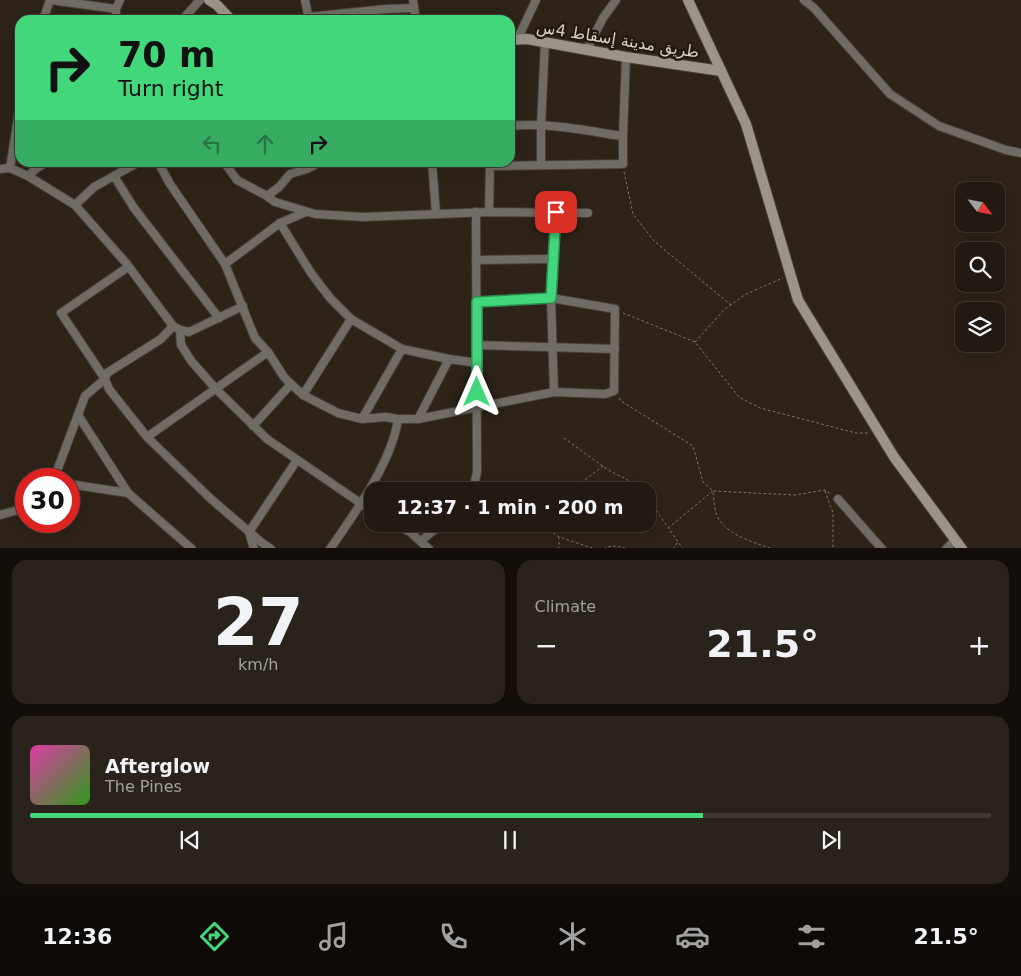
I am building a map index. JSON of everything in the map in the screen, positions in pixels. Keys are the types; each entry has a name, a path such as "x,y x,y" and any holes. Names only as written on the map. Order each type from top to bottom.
{"main road":[{"path":"688,0 746,124 798,300 894,457 962,548"},
{"path":"215,2 227,15"},
{"name":"طريق مدينة إسقاط 4س","path":"515,40 526,39 721,71"}],"street":[{"path":"45,15 50,0 116,9"},
{"path":"116,15 116,9 120,0"},
{"path":"186,15 200,0"},
{"path":"305,0 308,15"},
{"path":"383,0 386,9"},
{"path":"515,38 536,0"},
{"path":"587,49 603,18 616,0"},
{"path":"804,0 814,8 890,94 939,126 1006,150 1021,152"},
{"path":"334,15 413,4"},
{"path":"541,165 545,42"},
{"path":"515,164 623,164 626,56"},
{"path":"515,126 541,126 623,136"},
{"path":"10,168 15,137"},
{"path":"28,176 40,167"},
{"path":"75,205 94,187 130,167"},
{"path":"161,167 170,184 225,264 255,338 268,352 284,377 303,395 338,413 362,418 418,419 554,392 605,394 614,391 615,309 551,298 477,302"},
{"path":"228,167 237,180 267,196 274,202 315,214 363,217 476,212 588,213"},
{"path":"267,196 279,187 290,174 310,167"},
{"path":"432,167 436,214"},
{"path":"489,212 490,167"},
{"path":"0,169 10,168 28,176 75,205 128,267 176,328 181,344 192,362 215,388 267,439 362,504"},
{"path":"114,176 134,208 219,318"},
{"path":"225,264 280,223 306,212"},
{"path":"475,482 477,472 476,212"},
{"path":"554,392 551,298 556,212"},
{"path":"280,223 316,280 351,320 402,349 477,363"},
{"path":"476,260 553,259"},
{"path":"128,267 61,313 109,388 147,437 211,499 249,532 271,548"},
{"path":"176,328 189,332 243,306"},
{"path":"303,395 351,320"},
{"path":"58,468 85,396 105,379 107,373 176,328"},
{"path":"477,345 615,349"},
{"path":"362,418 402,349"},
{"path":"147,437 268,352"},
{"path":"418,419 448,359"},
{"path":"253,426 291,384"},
{"path":"78,415 128,493 192,548"},
{"path":"330,548 362,504 396,435 398,419"},
{"path":"249,532 298,460"},
{"path":"80,486 128,493"},
{"path":"838,499 882,548"},
{"path":"0,515 15,511"},
{"path":"249,532 254,548"},
{"path":"410,532 429,548"},
{"path":"421,541 432,532"},
{"path":"946,548 955,540"}],"path":[{"path":"623,164 633,214 654,241 731,304"},
{"path":"695,342 731,304 746,294 790,275"},
{"path":"615,309 695,342 739,398 760,408 856,433 879,433"},
{"path":"614,391 622,401 693,446 703,482 712,490 719,520 732,532 752,543 772,548"},
{"path":"564,438 603,466 631,482"},
{"path":"581,482 603,466"},
{"path":"668,528 712,490 795,495 825,490 838,499"},
{"path":"825,490 834,513 833,548"},
{"path":"656,510 683,548"},
{"path":"553,532 559,536 595,548"},
{"path":"559,536 559,548"},
{"path":"673,548 678,542"},
{"path":"604,548 617,546 628,548"}],"route":[{"path":"477,392 477,302 551,298 556,212"}]}
